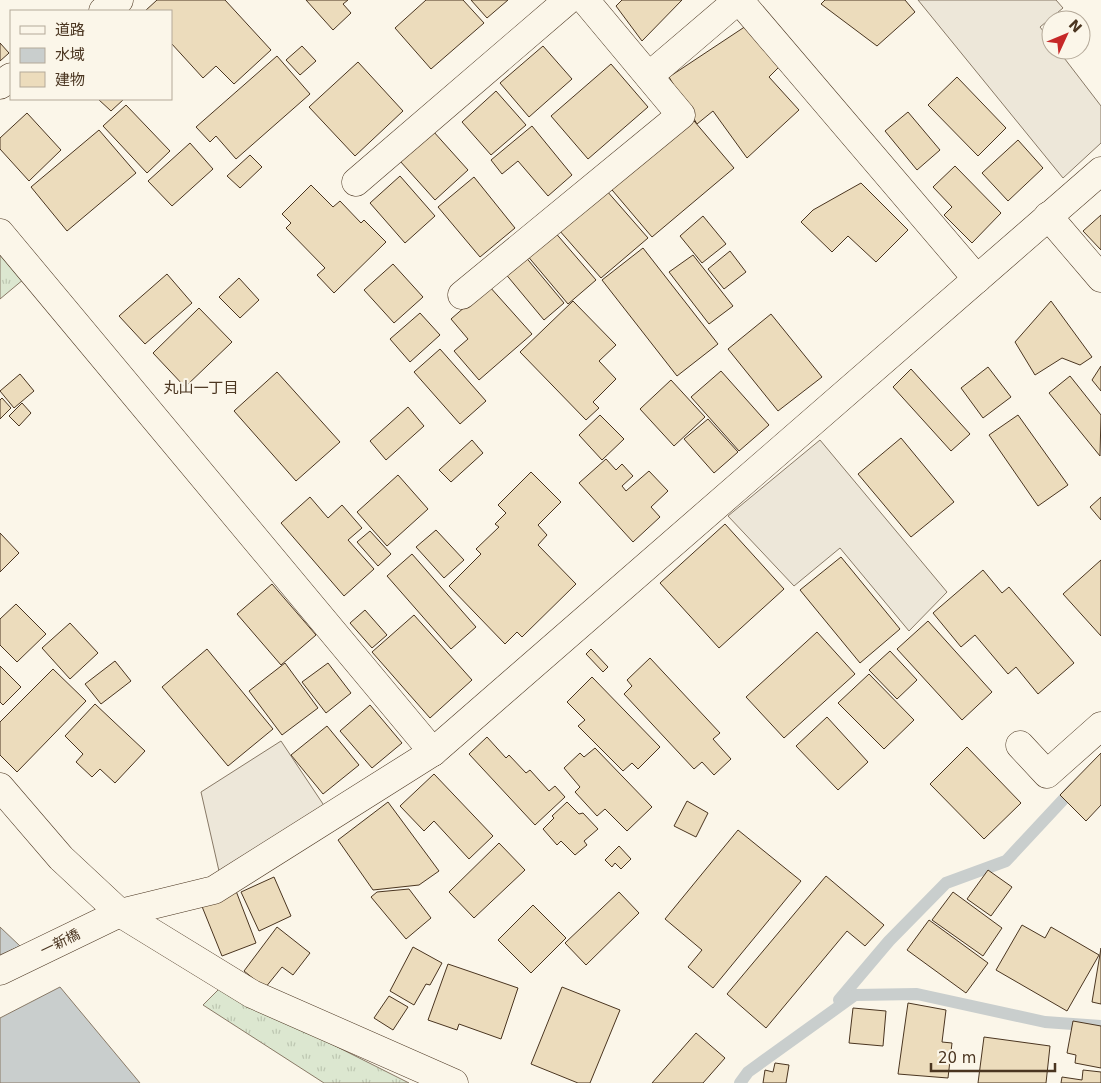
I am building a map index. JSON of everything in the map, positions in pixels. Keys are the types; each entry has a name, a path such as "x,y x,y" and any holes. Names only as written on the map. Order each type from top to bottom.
{"street":[{"path":"104,10 119,0"},
{"path":"356,182 568,0"},
{"path":"462,295 682,115 585,0"},
{"path":"649,76 738,0 977,279"},
{"name":"一新橋","path":"0,971 120,913 214,890 433,752 1101,171"},
{"path":"1048,216 1101,278"},
{"path":"0,233 433,752"},
{"path":"1020,746 1047,774 1101,726"},
{"path":"0,787 61,858 120,913 252,994 454,1083"}],"green space":[{"path":"0,250 24,279 0,299"},
{"path":"220,988 409,1083 324,1083 203,1005"}],"shaded area":[{"path":"918,0 1056,0 1063,8 1061,10 1041,10 1041,60 1066,60 1101,106 1101,143 1063,178"},
{"path":"820,440 947,592 909,631 840,548 794,586 728,516"},
{"path":"281,741 325,807 219,871 201,792"}],"water":[{"path":"0,927 20,946 0,955"},
{"path":"60,987 140,1083 0,1083 0,1018"}],"building":[{"path":"157,0 225,0 271,50 234,84 216,66 203,78 172,44 172,10 146,10"},
{"path":"306,0 348,0 343,4 351,13 333,30"},
{"path":"426,0 463,0 484,23 431,69 395,28"},
{"path":"471,0 508,0 487,18"},
{"path":"622,0 682,0 642,41 616,6"},
{"path":"825,0 905,0 915,12 877,46 821,4"},
{"path":"746,26 781,65 769,77 799,110 747,158 713,111 697,124 669,77"},
{"path":"0,43 9,53 0,61"},
{"path":"302,46 316,61 300,75 286,60"},
{"path":"543,46 572,79 529,117 500,83"},
{"path":"277,56 310,94 236,159 216,136 210,142 196,127"},
{"path":"358,62 403,111 355,156 309,107"},
{"path":"611,64 648,107 588,159 551,116"},
{"path":"957,77 1006,128 978,156 928,105"},
{"path":"496,91 526,125 491,155 462,122"},
{"path":"99,100 123,100 111,111"},
{"path":"126,105 170,151 147,173 103,126"},
{"path":"908,112 940,150 917,170 885,131"},
{"path":"27,113 61,150 29,181 0,149 0,138"},
{"path":"689,115 734,168 652,237 607,184"},
{"path":"532,126 572,175 548,196 518,161 502,174 491,160"},
{"path":"99,130 136,173 67,231 31,187"},
{"path":"433,131 468,170 435,200 400,161"},
{"path":"1018,140 1043,168 1008,201 982,173"},
{"path":"190,143 213,169 172,206 148,181"},
{"path":"250,155 262,167 240,188 227,176"},
{"path":"955,166 1001,213 972,243 944,215 952,207 933,187"},
{"path":"400,176 435,216 405,243 370,203"},
{"path":"474,177 515,228 480,257 438,207"},
{"path":"861,183 908,230 876,262 848,236 832,252 801,222 813,210"},
{"path":"311,185 333,207 340,201 361,223 364,220 386,242 334,293 317,275 325,268 286,228 291,223 282,214"},
{"path":"606,190 648,238 601,278 559,230"},
{"path":"1101,215 1101,250 1083,231"},
{"path":"703,216 726,244 702,263 680,236"},
{"path":"553,230 596,280 568,304 526,254"},
{"path":"643,248 718,344 677,376 602,280"},
{"path":"730,251 746,272 724,289 708,269"},
{"path":"524,255 564,303 544,320 504,272"},
{"path":"693,255 733,306 709,324 669,272"},
{"path":"393,264 423,297 394,323 364,290"},
{"path":"167,274 192,303 145,344 119,316"},
{"path":"239,278 259,300 240,318 219,297"},
{"path":"489,286 532,334 479,380 454,351 468,339 451,319"},
{"path":"573,301 616,345 599,361 616,379 593,402 599,408 586,420 520,352"},
{"path":"1051,301 1092,357 1080,365 1062,358 1035,375 1015,342"},
{"path":"199,308 232,342 185,387 153,353"},
{"path":"420,313 440,335 410,362 390,339"},
{"path":"771,314 822,377 778,411 728,349"},
{"path":"440,349 486,401 460,424 414,372"},
{"path":"1101,366 1101,391 1092,380"},
{"path":"988,367 1011,397 983,418 961,388"},
{"path":"911,369 970,434 951,451 893,387"},
{"path":"721,371 769,425 739,451 691,397"},
{"path":"277,372 340,442 296,481 234,411"},
{"path":"20,374 34,391 14,408 0,391"},
{"path":"1070,376 1101,415 1100,456 1049,393"},
{"path":"671,380 705,417 674,446 640,409"},
{"path":"2,398 11,408 0,419 0,400"},
{"path":"22,403 31,413 19,426 9,416"},
{"path":"408,407 424,426 386,460 370,441"},
{"path":"600,415 624,439 602,460 579,435"},
{"path":"1018,415 1068,485 1038,506 989,435"},
{"path":"708,419 738,452 714,473 684,439"},
{"path":"901,438 954,502 911,537 858,474"},
{"path":"472,440 483,453 451,482 439,470"},
{"path":"606,459 616,470 622,464 633,476 622,486 626,491 649,471 668,491 651,507 660,517 633,542 579,483"},
{"path":"531,472 561,502 538,525 547,535 538,545 576,584 522,637 517,632 505,644 449,586 481,554 476,549 499,527 495,524 506,513 498,505"},
{"path":"398,475 428,509 387,546 357,512"},
{"path":"310,497 328,518 342,505 362,528 348,540 374,569 344,596 281,523"},
{"path":"1101,497 1101,520 1090,507"},
{"path":"725,524 784,589 719,648 660,583"},
{"path":"436,530 464,560 444,578 416,547"},
{"path":"370,531 391,554 378,566 357,542"},
{"path":"0,533 19,553 0,572"},
{"path":"412,554 476,627 451,649 387,576"},
{"path":"841,557 900,629 860,663 800,590"},
{"path":"1101,560 1101,636 1063,594"},
{"path":"983,570 1002,593 1009,587 1074,663 1038,694 1016,667 1008,674 975,635 961,647 933,613"},
{"path":"272,584 316,635 281,665 237,614"},
{"path":"16,604 46,634 17,662 0,645 0,619"},
{"path":"365,610 387,635 372,648 350,623"},
{"path":"414,615 472,680 430,718 372,652"},
{"path":"928,621 992,692 962,720 897,649"},
{"path":"70,623 98,653 70,679 42,648"},
{"path":"817,632 855,674 784,738 746,697"},
{"path":"207,649 273,729 228,766 162,687"},
{"path":"591,649 608,667 603,672 586,654"},
{"path":"890,651 917,680 897,699 869,670"},
{"path":"650,658 720,733 713,739 731,759 714,775 702,762 694,769 624,694 632,686 627,680"},
{"path":"115,661 131,681 101,704 85,684"},
{"path":"285,663 318,708 282,735 249,691"},
{"path":"328,663 351,693 326,713 302,682"},
{"path":"0,666 21,687 3,705 0,702"},
{"path":"53,669 86,701 17,772 0,755 0,722"},
{"path":"869,674 914,720 884,749 838,703"},
{"path":"592,677 660,747 638,769 632,763 623,771 578,726 585,720 567,702"},
{"path":"95,704 145,751 115,783 100,769 92,777 76,762 83,754 65,736"},
{"path":"370,705 402,743 372,768 340,731"},
{"path":"827,717 868,762 838,790 796,746"},
{"path":"327,726 359,765 323,794 291,755"},
{"path":"487,737 506,758 509,755 526,773 530,770 549,791 555,786 565,797 535,825 469,754"},
{"path":"967,747 1021,803 984,839 930,784"},
{"path":"595,748 652,807 627,831 605,809 597,816 575,792 580,787 564,768 580,753 584,757"},
{"path":"1101,753 1101,805 1086,821 1060,795"},
{"path":"434,774 493,836 469,859 434,821 424,831 400,806"},
{"path":"687,801 708,813 696,837 674,826"},
{"path":"388,802 439,871 419,885 373,890 338,840"},
{"path":"567,802 579,814 583,813 598,829 584,841 587,845 575,855 561,841 557,845 543,829 554,818 552,816"},
{"path":"738,830 801,881 713,988 688,967 702,950 665,919"},
{"path":"499,843 525,870 474,918 449,892"},
{"path":"619,846 631,859 621,869 615,863 612,867 605,860"},
{"path":"988,870 1012,887 991,916 967,899"},
{"path":"826,876 884,925 865,946 847,931 766,1028 727,994"},
{"path":"274,877 291,916 259,931 241,892"},
{"path":"409,889 431,918 406,939 371,897 377,892"},
{"path":"236,891 256,943 222,956 201,904"},
{"path":"619,892 639,913 586,965 565,943"},
{"path":"953,892 1002,928 983,956 932,920"},
{"path":"533,905 566,938 531,973 498,940"},
{"path":"929,920 988,963 966,993 907,950"},
{"path":"1022,925 1045,938 1051,927 1099,955 1067,1011 996,970"},
{"path":"277,927 310,953 293,975 282,967 265,988 244,971"},
{"path":"413,947 442,963 430,985 426,984 414,1005 390,991"},
{"path":"1101,948 1101,1004 1092,1002"},
{"path":"448,964 518,988 501,1039 459,1024 457,1030 428,1020"},
{"path":"562,987 620,1010 590,1083 578,1083 531,1064"},
{"path":"389,996 408,1007 393,1030 374,1018"},
{"path":"908,1003 946,1010 942,1042 952,1043 948,1078 898,1074"},
{"path":"853,1008 886,1011 883,1046 849,1043"},
{"path":"1073,1021 1101,1026 1101,1068 1075,1063 1076,1055 1067,1053"},
{"path":"696,1033 725,1058 703,1083 652,1083"},
{"path":"984,1037 1050,1046 1046,1083 978,1083"},
{"path":"775,1063 789,1065 786,1083 763,1083 765,1070 773,1072"},
{"path":"1083,1070 1101,1072 1101,1083 1061,1083 1062,1077 1082,1080"}],"waterway":[{"path":"839,1000 889,941 946,883 1006,861 1074,788"},
{"path":"740,1083 748,1072 855,995 917,994 1045,1022 1101,1026"}],"district":[{"name":"丸山一丁目","path":"201,388"}]}
